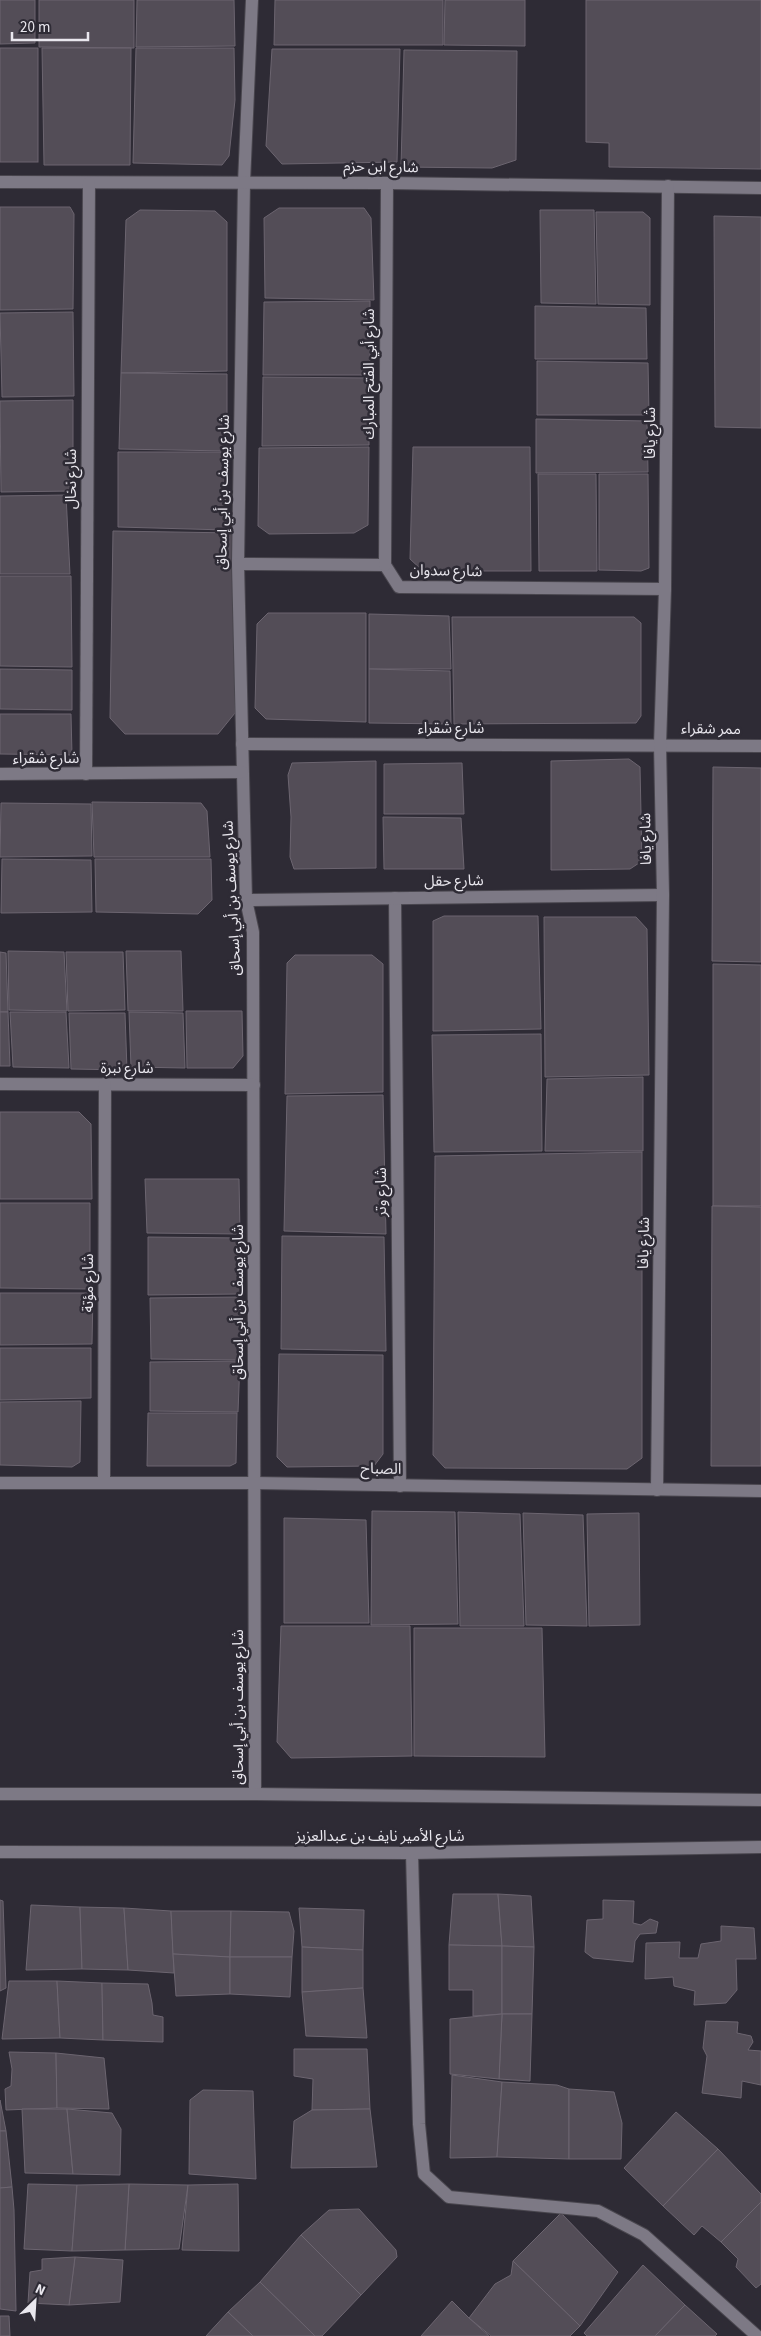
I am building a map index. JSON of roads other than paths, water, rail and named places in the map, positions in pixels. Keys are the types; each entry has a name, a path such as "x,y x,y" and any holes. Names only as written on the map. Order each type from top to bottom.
{"street":[{"name":"شارع يوسف بن أبي إسحاق","path":"252,0 244,183 238,564 246,900 253,932 255,1794"},
{"name":"شارع ابن حزم","path":"0,182 386,183 761,188"},
{"name":"شارع نخال","path":"86,774 89,183"},
{"name":"شارع أبي الفتح المبارك","path":"384,565 386,183"},
{"name":"شارع يافا","path":"657,1490 663,895 660,745 665,589 668,186"},
{"path":"238,564 384,565"},
{"name":"شارع سدوان","path":"384,565 399,587 665,589"},
{"name":"شارع شقراء","path":"242,744 660,745"},
{"name":"ممر شقراء","path":"660,745 761,746"},
{"name":"شارع شقراء","path":"0,774 242,772"},
{"name":"شارع حقل","path":"246,900 663,895"},
{"name":"شارع وتر","path":"395,898 400,1486"},
{"name":"شارع نبرة","path":"0,1084 254,1085"},
{"name":"شارع مؤتة","path":"104,1482 105,1084"},
{"name":"الصباح","path":"0,1483 255,1483 761,1491"},
{"path":"0,1794 255,1794 761,1800"},
{"name":"شارع الأمير نايف بن عبدالعزيز","path":"0,1852 412,1853 761,1847"},
{"path":"412,1853 419,2124 424,2174 449,2197 598,2211 644,2236 756,2336"}]}
